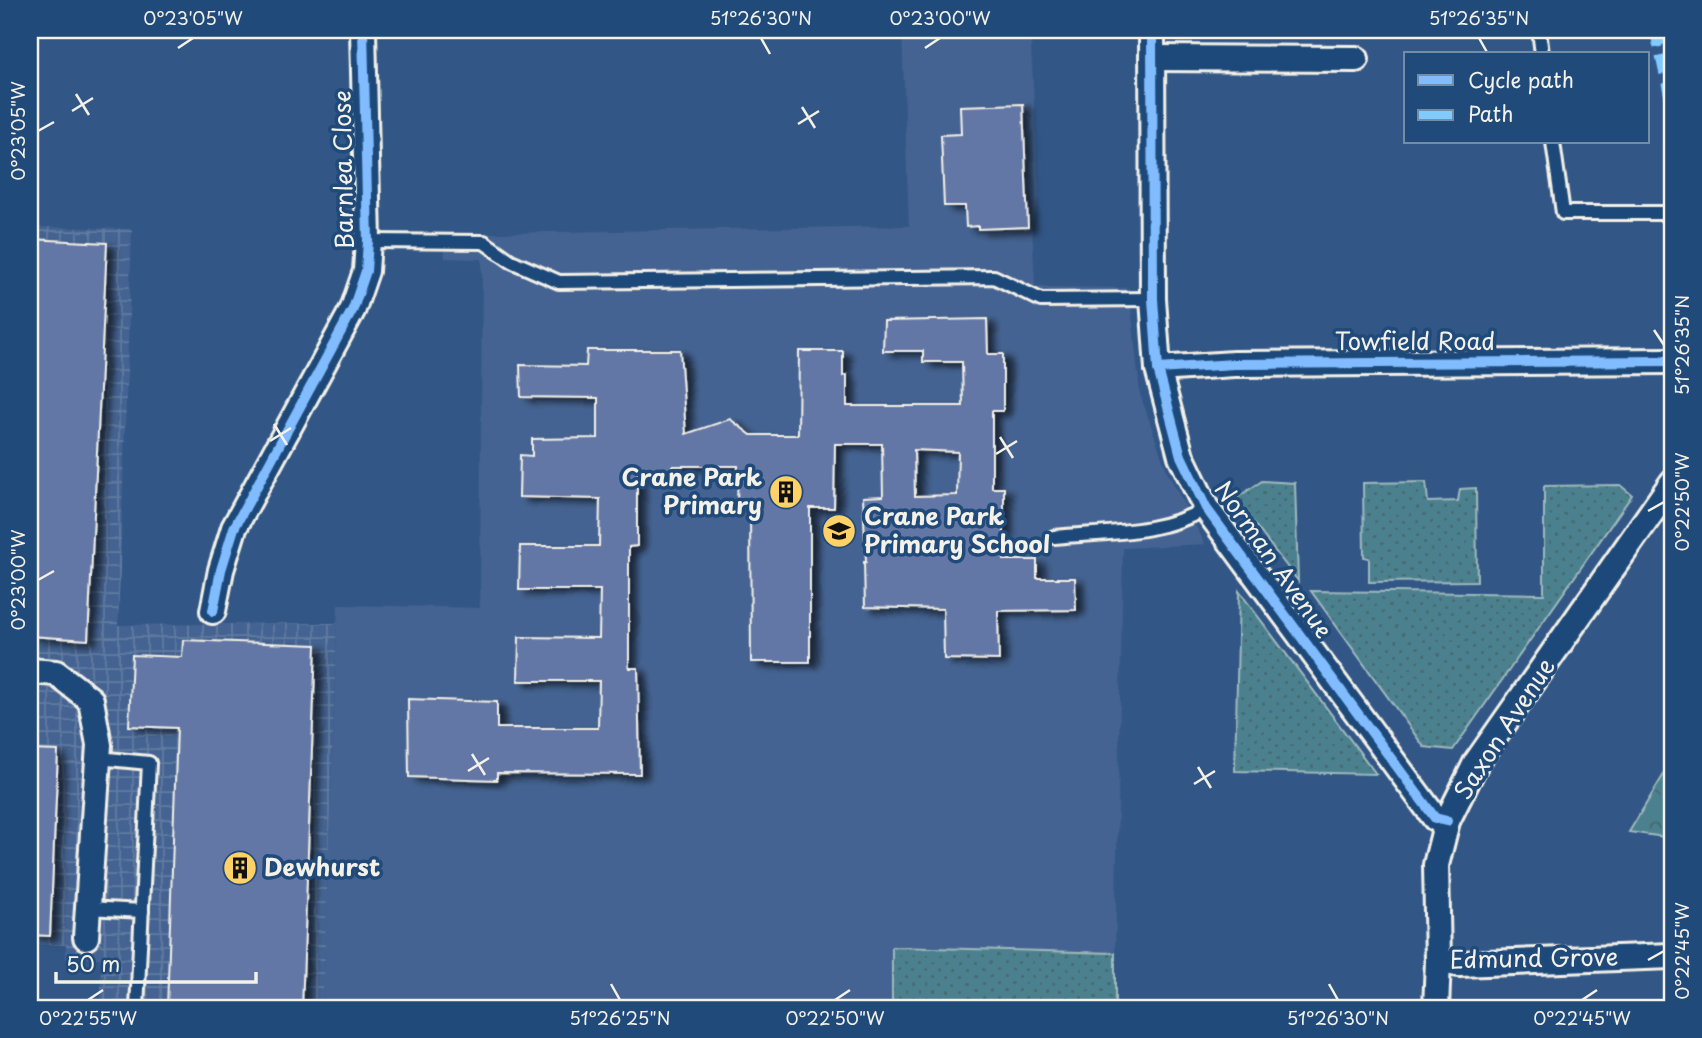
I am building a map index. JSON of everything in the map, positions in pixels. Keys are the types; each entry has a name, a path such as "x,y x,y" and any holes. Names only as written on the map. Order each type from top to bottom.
{"street":[{"name":"Barnlea Close","path":"213,611 221,570 234,528 353,309 366,271 368,241 363,30"},
{"name":"Norman Avenue","path":"1152,30 1153,299 1158,369 1181,456 1206,508 1435,818 1447,821"},
{"path":"1152,58 1356,59"},
{"name":"Towfield Road","path":"1158,369 1234,364 1672,361"},
{"name":"Saxon Avenue","path":"1436,1008 1436,865 1447,821 1476,764 1672,483"},
{"path":"30,671 56,673 91,700 99,745 86,937"},
{"name":"Edmund Grove","path":"1438,961 1459,964 1672,956"}],"lane":[{"path":"1539,30 1542,52"},
{"path":"1553,144 1563,213 1672,213"},
{"path":"368,241 484,242 511,261 559,282 994,277 1041,300 1153,299"},
{"path":"1054,537 1169,526 1206,508"},
{"path":"98,758 149,762 137,1008"},
{"path":"88,908 142,911"}],"shaded area":[{"name":"Crane Park Primary School","path":"902,30 1030,30 1039,196 1032,226 1035,287 1129,288 1140,394 1167,472 1205,544 1123,548 1115,953 892,947 892,1008 323,1002 338,605 480,608 482,259 445,258 444,234 909,226"},
{"path":"30,227 132,229 118,625 337,623 323,1001 362,1004 362,1008 101,1008 101,958 66,958 66,945 30,944"}],"green space":[{"path":"1262,481 1295,483 1298,581 1235,499"},
{"path":"1426,482 1428,502 1458,501 1460,489 1476,488 1477,581 1369,582 1369,558 1364,557 1363,483"},
{"path":"1620,485 1632,495 1453,750 1424,747 1311,591 1544,594 1544,486"},
{"path":"1239,591 1376,774 1235,771"},
{"path":"1672,761 1672,838 1629,832"},
{"path":"892,947 1115,953 1115,1008 892,1008"}],"building":[{"path":"1023,104 1028,227 966,227 965,206 944,206 941,135 961,134 960,106"},
{"path":"30,239 107,243 88,640 30,636"},
{"path":"987,319 988,354 1003,354 1003,411 992,411 992,488 1004,488 1004,560 1037,560 1037,578 1075,578 1076,610 998,611 999,660 944,659 943,609 865,607 863,497 883,496 882,444 835,444 834,508 810,508 810,662 751,662 750,507 737,507 738,466 672,466 672,474 637,474 637,546 629,547 629,668 638,668 640,774 497,773 497,780 409,777 408,699 497,702 497,728 598,728 599,681 518,681 519,637 599,638 600,590 519,590 520,546 599,546 600,499 519,497 520,455 532,456 532,439 598,438 598,398 521,397 520,365 586,366 587,350 680,350 686,434 730,419 751,435 798,435 799,351 843,351 843,376 847,375 847,406 963,406 962,362 923,362 923,351 883,351 884,321","holes":["914,450 958,452 957,495 915,496"]},
{"name":"Dewhurst","path":"183,640 316,645 302,1008 167,1008 177,728 129,726 132,655 182,657"},
{"path":"30,750 58,751 50,936 30,935"}],"marked path":[{"path":"1654,30 1672,110"},
{"path":"1657,42 1672,38"}],"cycle path":[{"path":"213,611 221,570 234,528 353,309 366,271 368,241 363,30"},
{"path":"1152,30 1153,299 1158,369 1181,456 1206,508 1435,818 1447,821"},
{"path":"1158,369 1234,364 1672,361"}],"place":[{"name":"Crane Park Primary","path":"786,492"},
{"name":"Crane Park Primary School","path":"839,531"},
{"name":"Dewhurst","path":"240,868"}]}
